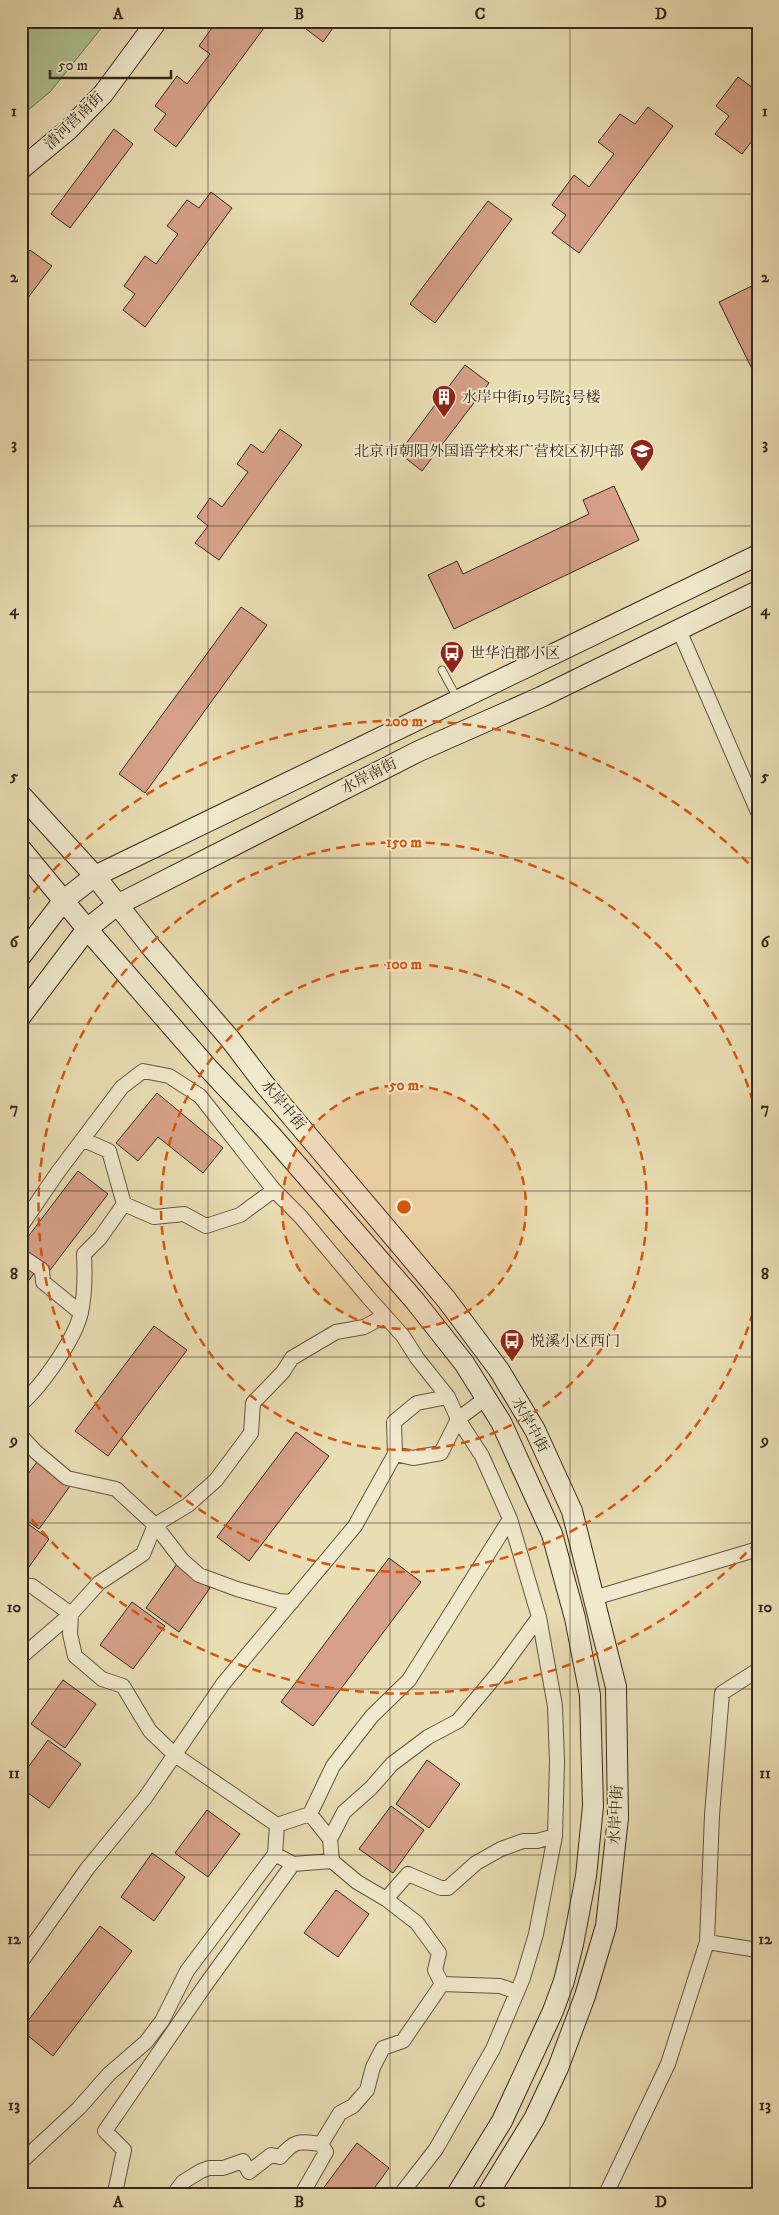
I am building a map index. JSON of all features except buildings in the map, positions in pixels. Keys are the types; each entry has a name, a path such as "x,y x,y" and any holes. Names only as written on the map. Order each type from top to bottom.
{"street":[{"name":"清河营南街","path":"21,169 68,130 103,94 157,21"},
{"name":"水岸南街","path":"21,956 64,900 95,876 758,556"},
{"name":"水岸南街","path":"21,1016 87,929 117,905 419,751 541,698 758,591"},
{"path":"679,630 758,812"},
{"name":"水岸中街","path":"21,795 95,876 117,905 230,1039 265,1085 446,1299 499,1370 535,1430 572,1511 616,1687 618,1818 606,1926 585,1996 558,2068 529,2128 488,2194"},
{"name":"水岸中街","path":"21,849 87,929 208,1068 270,1134 415,1301 464,1363 501,1422 552,1534 575,1618 590,1694 593,1806 586,1876 564,1982 549,2020 502,2121 457,2194"},
{"path":"21,1226 58,1172 84,1140 122,1087 143,1071 169,1076 200,1096 274,1190 301,1217 403,1336 417,1358 448,1397 458,1420 482,1456 510,1519 538,1617 556,1706 555,1836 536,1934 518,1992 493,2049 436,2149 401,2194"},
{"path":"84,1140 109,1151 124,1204"},
{"path":"124,1204 154,1217 184,1214 206,1226 240,1216 274,1190"},
{"path":"24,1399 54,1366 81,1313 84,1254 100,1238 124,1204"},
{"path":"21,1256 42,1270 43,1282 81,1313"},
{"path":"21,1657 71,1614 99,1583 143,1554 155,1525 188,1505 216,1480 251,1433 253,1403 283,1372 292,1358 336,1332 364,1328 385,1316"},
{"path":"21,1962 86,1869 145,1798 223,1684 355,1526 395,1454 394,1422 417,1403 448,1397"},
{"path":"395,1454 413,1458 441,1453 458,1420 486,1398"},
{"path":"21,1436 36,1452 67,1478 116,1489 155,1525 182,1560 199,1574 238,1589 280,1601 292,1602"},
{"path":"277,1825 310,1814 333,1766 372,1716 409,1680 510,1519"},
{"path":"594,1598 758,1549"},
{"path":"21,1585 32,1586 71,1614"},
{"path":"71,1614 70,1634 75,1656 102,1679 123,1686 150,1731 175,1755 277,1825"},
{"path":"332,1861 330,1839 344,1812 371,1788 392,1764 428,1737 458,1721 499,1672 538,1617"},
{"path":"606,2194 668,2064 707,1942 712,1815 722,1693 758,1670"},
{"path":"310,1814 330,1839"},
{"path":"21,2162 79,2108 110,2074 146,2042 162,2021 187,1971 275,1854 277,1825"},
{"path":"386,1899 408,1874 441,1888 448,1888 476,1863 501,1850 524,1841 537,1841 555,1836"},
{"path":"275,1854 294,1864 332,1861 357,1882 386,1899 417,1923 439,1953 435,1970 442,1984"},
{"path":"120,2194 116,2188 124,2150 105,2131 204,1987 294,1864"},
{"path":"707,1942 758,1950"},
{"path":"442,1984 500,1986 518,1992"},
{"path":"321,2144 340,2113 353,2106 367,2090 372,2067 383,2048 403,2040 442,1984"},
{"path":"174,2194 183,2182 210,2168 223,2168 243,2161 249,2172 271,2155 280,2157 291,2144 304,2142 321,2144"},
{"path":"302,2194 326,2152 321,2144"}],"lane":[{"path":"442,670 458,700"}],"green space":[{"path":"21,21 107,21 50,92 21,116"}],"place":[{"name":"水岸中街19号院3号楼","path":"444,418"},
{"name":"北京市朝阳外国语学校来广营校区初中部","path":"642,472"},
{"name":"世华泊郡小区","path":"452,674"},
{"name":"悦溪小区西门","path":"512,1362"}]}
